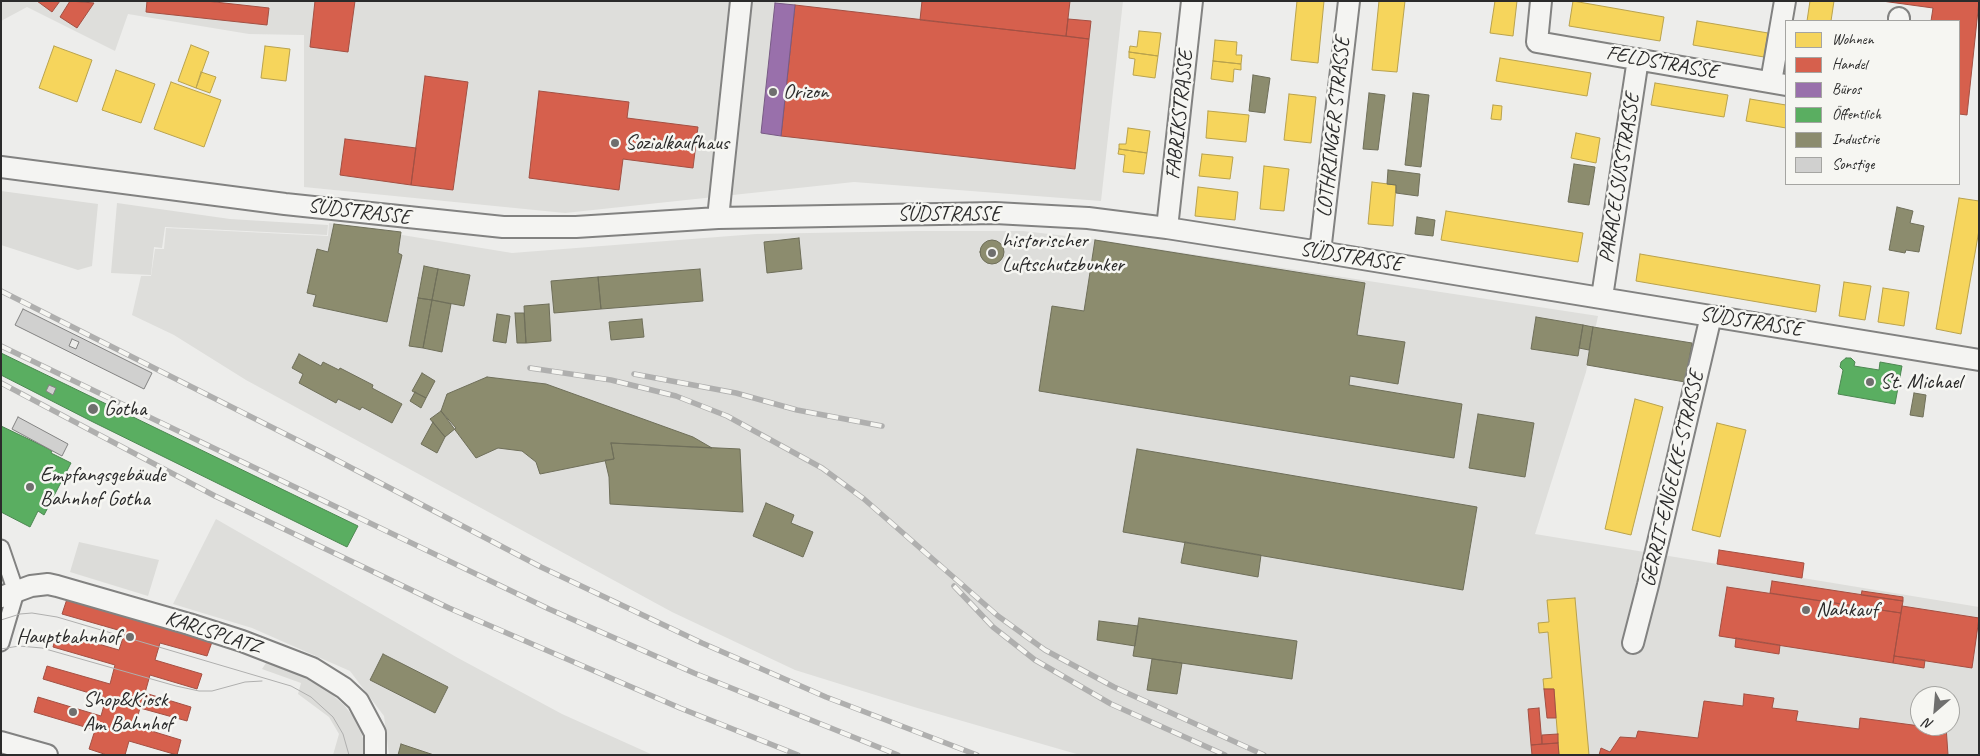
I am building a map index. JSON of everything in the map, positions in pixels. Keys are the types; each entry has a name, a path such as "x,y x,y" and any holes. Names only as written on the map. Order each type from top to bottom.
{"street":[{"path":"718,218 741,1"},
{"name":"FABRIKSTRASSE","path":"1167,228 1192,1"},
{"name":"LOTHRINGER STRASSE","path":"1320,252 1349,1"},
{"name":"FELDSTRASSE","path":"1542,1 1537,42 1779,83"},
{"path":"1779,83 1785,1"},
{"name":"PARACELSUSSTRASSE","path":"1602,297 1638,59"},
{"name":"SÜDSTRASSE","path":"1,168 285,204 503,227 576,227 718,218 995,213 1088,218 1167,228 1320,252 1979,360"},
{"name":"GERRIT-ENGELKE-STRASSE","path":"1633,643 1711,316"},
{"path":"1,548 9,594 1,643"},
{"name":"KARLSPLATZ","path":"9,594 48,584 65,588 198,626 312,668 344,688 358,701 375,733 376,755"},
{"path":"1,742 47,755"}],"shaded area":[{"path":"1,1 1123,1 1101,201 854,182 565,213 304,187 304,35 249,34 128,14 115,51 27,7 1,21"},
{"path":"1,191 98,204 92,266 78,270 1,245"},
{"path":"117,203 230,219 328,225 327,235 165,227 162,248 154,247 151,275 111,273"},
{"path":"329,223 512,253 756,234 1023,231 1093,239 1598,316 1586,372 1535,534 1979,607 1979,755 1080,755 914,707 795,670 672,612 246,380 174,335 132,315 141,276 151,276 155,249 164,249 166,228 328,236"},
{"path":"216,519 458,658 562,714 653,755 389,755 384,716 350,671 252,628 173,604"},
{"path":"79,542 159,560 148,596 70,572"},
{"path":"271,661 329,692 344,705 359,724 366,755 333,755 339,734 329,717 298,694 301,683 262,669 266,663"}],"building: Wohnen":[{"path":"1297,1 1324,1 1318,63 1291,60"},
{"path":"1379,1 1405,1 1397,72 1372,70"},
{"path":"1495,1 1517,1 1513,36 1490,33"},
{"path":"1573,1 1664,17 1660,41 1569,26"},
{"path":"1810,1 1834,1 1831,20 1807,20"},
{"path":"1697,21 1768,33 1764,57 1693,45"},
{"path":"1139,31 1161,33 1158,56 1129,52 1130,46 1137,47"},
{"path":"1215,40 1237,42 1236,55 1242,55 1241,64 1213,61"},
{"path":"191,45 209,52 196,88 178,81"},
{"path":"54,46 92,60 77,102 39,88"},
{"path":"265,46 290,49 286,81 261,78"},
{"path":"1129,52 1158,56 1155,78 1133,75 1135,59 1129,58"},
{"path":"1500,58 1591,73 1587,96 1496,81"},
{"path":"1213,61 1241,64 1241,70 1234,69 1233,82 1211,79"},
{"path":"116,70 155,84 141,123 102,110"},
{"path":"201,72 216,77 210,93 196,88"},
{"path":"171,82 221,100 204,147 154,129"},
{"path":"1655,83 1728,95 1724,117 1651,105"},
{"path":"1289,94 1316,97 1311,143 1284,140"},
{"path":"1750,99 1785,105 1785,128 1746,121"},
{"path":"1493,105 1502,106 1501,120 1491,119"},
{"path":"1208,111 1249,115 1246,142 1206,138"},
{"path":"1128,128 1150,131 1147,153 1119,149 1119,144 1126,144"},
{"path":"1576,133 1600,138 1596,163 1571,158"},
{"path":"1119,149 1147,153 1144,174 1123,172 1125,155 1118,154"},
{"path":"1202,154 1233,157 1230,179 1199,176"},
{"path":"1264,166 1289,169 1284,211 1260,209"},
{"path":"1372,182 1396,185 1393,226 1368,224"},
{"path":"1198,187 1238,192 1235,220 1195,216"},
{"path":"1959,198 1979,201 1979,230 1961,334 1936,329"},
{"path":"1446,211 1583,233 1578,262 1441,240"},
{"path":"1640,254 1820,285 1816,312 1636,281"},
{"path":"1844,282 1871,286 1865,320 1839,316"},
{"path":"1883,288 1909,292 1904,326 1878,322"},
{"path":"1635,399 1663,407 1631,535 1605,529"},
{"path":"1717,423 1746,430 1720,537 1692,530"},
{"path":"1575,598 1589,755 1559,755 1554,689 1544,689 1543,679 1552,678 1548,632 1539,633 1538,623 1549,622 1547,600"}],"building: Handel":[{"path":"37,1 60,1 52,12"},
{"path":"70,1 94,3 77,28 60,17"},
{"path":"147,1 206,1 269,8 267,25 146,12"},
{"path":"315,1 355,1 348,52 310,47"},
{"path":"922,1 1070,1 1066,36 920,20"},
{"path":"1882,1 1979,1 1967,115 1960,114 1960,20 1931,20 1933,8"},
{"path":"795,5 1089,39 1075,169 781,136"},
{"path":"1068,19 1091,21 1089,39 1066,36"},
{"path":"425,76 468,82 453,190 411,185"},
{"name":"Sozialkaufhaus","path":"539,91 629,102 627,118 698,127 693,168 623,159 619,190 529,178"},
{"path":"345,139 416,148 411,185 340,175"},
{"path":"1719,550 1804,563 1802,578 1717,564"},
{"path":"1772,581 1903,601 1901,613 1770,593"},
{"path":"1727,587 1901,613 1893,663 1719,636"},
{"path":"1862,591 1903,597 1903,601 1861,595"},
{"path":"67,599 212,642 207,656 160,643 155,660 202,674 197,689 150,675 145,693 191,707 187,721 140,708 135,726 181,740 177,755 129,741 125,755 107,755 89,749 95,730 34,712 38,697 101,716 106,698 43,679 47,666 110,684 115,665 53,647 57,632 119,650 125,632 62,614"},
{"path":"1902,606 1979,618 1972,668 1894,656"},
{"path":"1736,638 1780,645 1779,654 1735,647"},
{"path":"1894,656 1925,660 1924,668 1893,663"},
{"path":"1544,689 1554,689 1556,718 1547,718"},
{"path":"1744,694 1774,698 1772,708 1798,711 1796,721 1859,729 1860,718 1910,725 1910,736 1947,736 1948,755 1599,755 1601,748 1610,752 1620,737 1636,738 1638,731 1698,738 1704,701 1743,706"},
{"path":"1539,708 1542,744 1531,745 1528,709"},
{"path":"1558,734 1558,743 1542,744 1542,735"},
{"path":"1558,743 1559,755 1532,755 1531,745"}],"building: Büros":[{"path":"775,3 795,5 781,136 761,133"}],"building: Öffentlich":[{"path":"1,353 358,526 347,547 1,375"},
{"name":"St. Michael","path":"1846,358 1851,358 1855,362 1854,366 1879,370 1880,362 1902,366 1895,404 1838,394 1843,370 1840,367 1841,362"},
{"name":"Empfangsgebäude Bahnhof Gotha","path":"1,426 43,446 52,451 51,453 71,463 44,515 38,511 30,527 1,512"}],"building: Industrie":[{"path":"1253,75 1270,78 1265,113 1249,111"},
{"path":"1369,93 1385,95 1378,150 1363,149"},
{"path":"1413,93 1429,95 1421,167 1405,165"},
{"path":"1574,164 1595,167 1589,205 1568,202"},
{"path":"1388,170 1420,174 1418,196 1396,193 1396,185 1387,184"},
{"path":"1897,207 1913,211 1910,223 1924,226 1919,252 1906,250 1905,253 1889,250"},
{"path":"1417,217 1435,220 1433,236 1415,234"},
{"path":"334,224 401,232 398,253 402,255 387,322 313,306 316,295 307,293 317,249 328,252"},
{"path":"799,238 802,269 767,273 764,242"},
{"name":"historischer Luftschutzbunker","path":"992,240 1001,243 1004,252 1001,261 992,264 983,261 980,252 983,243"},
{"path":"1095,240 1365,283 1357,335 1405,342 1398,384 1350,376 1349,385 1462,404 1454,458 1039,391 1052,306 1084,311"},
{"path":"424,266 438,269 432,300 418,298"},
{"path":"438,269 470,275 464,306 432,300"},
{"path":"700,269 703,301 601,309 598,277"},
{"path":"598,277 601,309 554,313 551,281"},
{"path":"418,298 432,300 423,348 409,346"},
{"path":"432,300 451,304 442,352 423,348"},
{"path":"549,304 551,341 526,343 524,306"},
{"path":"515,313 524,313 526,343 517,343"},
{"path":"497,314 510,316 506,343 493,341"},
{"path":"1536,317 1583,325 1578,356 1531,349"},
{"path":"642,319 644,337 611,340 609,322"},
{"path":"1583,325 1593,327 1589,350 1579,348"},
{"path":"1593,327 1692,343 1685,382 1587,365"},
{"path":"299,354 321,366 323,362 339,370 340,368 373,385 372,388 402,404 392,423 362,407 360,410 338,399 336,403 299,383 303,374 292,368"},
{"path":"422,373 435,381 426,398 412,391"},
{"path":"487,377 546,384 693,437 712,448 611,443 614,459 540,474 536,462 522,451 498,448 476,458 441,411 447,394"},
{"path":"415,392 426,398 421,408 410,401"},
{"path":"1914,393 1926,395 1923,417 1910,415"},
{"path":"441,411 456,428 445,437 430,419"},
{"path":"1478,414 1534,423 1525,477 1469,468"},
{"path":"433,422 445,437 437,453 421,444"},
{"path":"611,443 740,449 743,512 610,504 609,477 605,460 614,459"},
{"path":"1137,449 1477,507 1463,590 1123,532"},
{"path":"766,503 794,515 791,523 813,532 803,557 753,536"},
{"path":"1185,542 1261,555 1258,577 1181,563"},
{"path":"1139,618 1297,641 1292,679 1133,656"},
{"path":"1099,621 1138,626 1135,646 1097,640"},
{"path":"383,654 448,687 435,713 370,680"},
{"path":"1152,659 1182,663 1177,694 1147,690"},
{"path":"401,744 434,755 398,755"}],"building: Sonstige":[{"path":"23,309 152,373 144,389 15,325"},
{"path":"72,339 79,342 76,349 69,346"},
{"path":"49,385 56,388 53,395 46,391"},
{"path":"18,417 68,444 62,456 12,429"}],"tram line":[{"path":"1,620 20,614 32,613 57,617 291,686 311,697 333,717 343,734 349,755"},
{"path":"1,649 19,646 42,648 199,691 212,691 245,682 262,681"}],"railway":[{"path":"1,291 323,453 541,567 702,643 826,697 977,755"},
{"path":"1,346 549,609 694,673 898,755"},
{"path":"530,368 611,380 676,396 727,416 822,468 864,499 998,616 1045,650 1114,687 1264,755"},
{"path":"634,374 736,393 797,410 882,426"},
{"path":"1,383 215,496 449,608 680,708 798,755"},
{"path":"954,586 993,627 1035,660 1111,704 1225,755"}],"place":[{"name":"Orizon","path":"773,92"},
{"name":"Sozialkaufhaus","path":"615,143"},
{"name":"historischer Luftschutzbunker","path":"992,253"},
{"name":"St. Michael","path":"1870,382"},
{"name":"Gotha","path":"93,409"},
{"name":"Empfangsgebäude Bahnhof Gotha","path":"30,487"},
{"name":"Nahkauf","path":"1806,610"},
{"name":"Hauptbahnhof","path":"130,637"},
{"name":"Shop&Kiosk Am Bahnhof","path":"73,712"}]}
